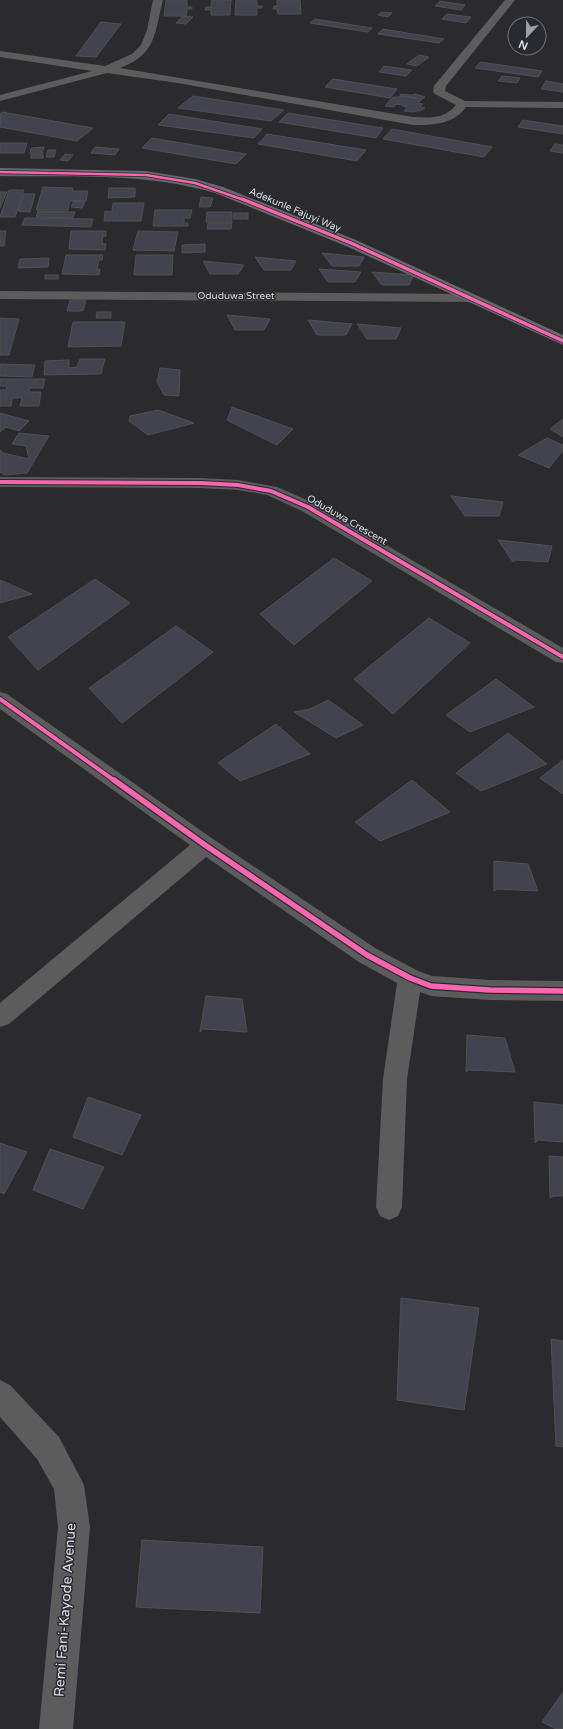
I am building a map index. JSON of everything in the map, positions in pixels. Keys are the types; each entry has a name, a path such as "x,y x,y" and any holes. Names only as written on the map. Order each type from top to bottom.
{"street":[{"path":"0,98 108,70 128,61 146,47 158,0"},
{"path":"510,0 440,86 439,92 463,104 563,105"},
{"path":"0,54 239,90 413,121 431,122 452,117 457,113 463,104"},
{"name":"Adekunle Fajuyi Way","path":"0,172 146,175 207,186 241,197 351,243 563,341"},
{"name":"Oduduwa Street","path":"0,295 471,298"},
{"name":"Oduduwa Crescent","path":"0,482 201,483 238,485 271,491 308,507 563,657"},
{"path":"0,699 205,845 367,955 410,978 431,986 490,990 563,991"},
{"path":"0,1017 205,845"},
{"path":"389,1207 395,1079 410,978"},
{"name":"Remi Fani-Kayode Avenue","path":"0,1395 48,1448 69,1485 74,1527 56,1729"}],"building":[{"path":"166,0 187,0 187,7 192,7 192,9 187,9 186,16 164,16"},
{"path":"212,0 231,0 230,15 211,15 211,10 205,10 206,7 211,7"},
{"path":"236,0 257,0 257,6 262,6 262,8 257,8 257,15 235,15"},
{"path":"277,0 300,0 301,14 278,14 277,9 273,9 274,6 277,6"},
{"path":"440,1 465,5 461,10 435,6"},
{"path":"382,12 392,13 388,17 378,15"},
{"path":"447,14 471,17 466,23 442,19"},
{"path":"183,16 193,17 186,24 176,23"},
{"path":"315,19 372,28 368,32 310,23"},
{"path":"101,22 121,24 96,57 76,56"},
{"path":"383,29 444,39 439,43 378,34"},
{"path":"419,55 429,57 417,66 407,64"},
{"path":"480,62 542,71 538,77 475,68"},
{"path":"384,66 412,70 406,76 379,72"},
{"path":"502,76 520,78 517,83 498,81"},
{"path":"333,79 397,89 390,98 325,87"},
{"path":"546,81 563,84 563,92 541,89"},
{"path":"415,94 425,97 422,99 400,95"},
{"path":"193,96 284,110 271,121 178,108"},
{"path":"400,96 422,99 418,103 423,104 420,107 425,108 414,112 404,111 407,107 402,106 403,105 396,104 394,107 385,106 393,97"},
{"path":"2,112 93,128 77,141 0,127 0,114"},
{"path":"288,113 383,128 376,138 279,122"},
{"path":"169,114 262,129 254,138 158,125"},
{"path":"523,120 563,126 563,134 518,127"},
{"path":"392,129 492,147 484,157 383,139"},
{"path":"267,134 366,150 357,161 258,144"},
{"path":"152,138 246,154 236,164 142,148"},
{"path":"0,143 27,143 24,153 0,153"},
{"path":"555,144 563,145 563,153 550,151"},
{"path":"44,147 42,154 30,154 31,148"},
{"path":"95,147 119,149 115,155 91,153"},
{"path":"48,150 56,150 54,157 46,157"},
{"path":"65,154 73,155 68,161 60,160"},
{"path":"31,155 43,155 43,158 31,158"},
{"path":"43,187 73,188 72,191 88,191 86,201 70,201 68,210 36,210"},
{"path":"109,188 135,188 135,197 108,198"},
{"path":"9,190 24,190 15,217 0,217"},
{"path":"0,192 7,192 0,208"},
{"path":"24,194 35,194 30,212 18,211"},
{"path":"201,197 213,198 210,207 199,207"},
{"path":"74,201 85,202 82,208 71,207"},
{"path":"113,203 144,203 141,221 104,221 105,211 112,212"},
{"path":"155,210 192,210 190,218 184,218 184,223 188,223 188,226 153,226"},
{"path":"38,211 75,212 73,218 36,217"},
{"path":"207,212 232,212 232,222 206,222"},
{"path":"234,213 248,213 248,219 234,219"},
{"path":"25,218 93,219 91,227 22,225"},
{"path":"208,223 232,223 231,229 207,229"},
{"path":"0,231 6,231 4,246 0,246"},
{"path":"71,231 106,231 106,236 103,236 102,244 106,244 105,250 69,249"},
{"path":"138,231 178,232 174,251 133,250"},
{"path":"205,244 205,252 182,253 182,245"},
{"path":"322,253 364,257 359,266 332,266"},
{"path":"66,255 103,255 102,260 99,260 97,270 100,269 99,275 62,274"},
{"path":"136,255 173,255 172,275 134,275"},
{"path":"255,257 296,261 291,270 264,270"},
{"path":"49,258 48,267 18,268 20,259"},
{"path":"203,261 244,265 238,274 210,274"},
{"path":"319,269 361,272 355,282 328,282"},
{"path":"372,272 414,275 409,285 382,285"},
{"path":"45,275 58,275 58,279 45,279"},
{"path":"70,300 86,300 83,311 67,311"},
{"path":"97,312 111,312 111,318 96,318"},
{"path":"227,315 270,319 264,330 235,330"},
{"path":"0,318 19,319 9,355 0,355"},
{"path":"308,320 352,324 346,335 317,335"},
{"path":"73,322 125,322 121,346 68,347"},
{"path":"357,324 401,328 396,339 367,339"},
{"path":"80,359 105,359 101,374 44,375 45,361 69,360 69,368 77,367"},
{"path":"0,364 35,365 32,377 0,376"},
{"path":"160,368 180,370 179,396 164,395 157,382"},
{"path":"0,379 45,379 43,388 30,388 29,392 41,392 39,406 20,406 22,398 12,398 11,406 0,406 0,390 6,390 7,386 0,386"},
{"path":"232,407 293,429 277,445 227,420"},
{"path":"158,410 194,423 148,435 129,421 130,416"},
{"path":"0,413 29,421 19,431 6,427 0,432"},
{"path":"563,419 563,437 550,429"},
{"path":"19,433 49,436 27,473 5,475 0,472 0,450 3,453 29,459 26,446 12,444"},
{"path":"547,438 563,445 563,450 549,468 518,455"},
{"path":"451,496 503,502 499,516 465,516"},
{"path":"498,540 552,546 548,562 516,560 513,562"},
{"path":"334,558 372,581 294,645 260,614"},
{"path":"95,579 130,603 38,670 8,637"},
{"path":"0,580 32,594 0,603"},
{"path":"429,618 470,643 393,714 354,679"},
{"path":"176,626 213,652 122,723 89,688"},
{"path":"496,679 534,707 470,732 446,715"},
{"path":"328,700 363,725 336,738 294,712 310,709"},
{"path":"276,724 310,754 240,781 218,763"},
{"path":"508,733 547,764 481,791 456,773"},
{"path":"563,760 563,794 540,778"},
{"path":"412,780 450,812 380,841 355,822"},
{"path":"494,861 528,864 538,891 497,889 494,891"},
{"path":"206,996 242,999 247,1032 203,1029 200,1032"},
{"path":"467,1035 505,1038 515,1072 469,1070 466,1072"},
{"path":"88,1097 141,1115 122,1155 73,1137"},
{"path":"534,1102 563,1105 563,1142 538,1140 535,1143"},
{"path":"0,1143 27,1152 4,1194 0,1192"},
{"path":"50,1149 104,1167 83,1209 33,1190"},
{"path":"549,1156 563,1157 563,1196 554,1196 550,1198"},
{"path":"401,1298 479,1308 464,1410 397,1400"},
{"path":"551,1339 563,1341 563,1447 556,1446"},
{"path":"142,1540 263,1547 260,1613 136,1607"},
{"path":"563,1692 563,1729 556,1729 542,1722"}],"cycle path":[{"path":"0,172 146,175 195,183 219,190 351,243 563,341"},
{"path":"0,482 201,483 238,485 271,491 308,507 563,657"},
{"path":"0,699 205,845 367,955 410,978 431,986 490,990 563,991"}]}
